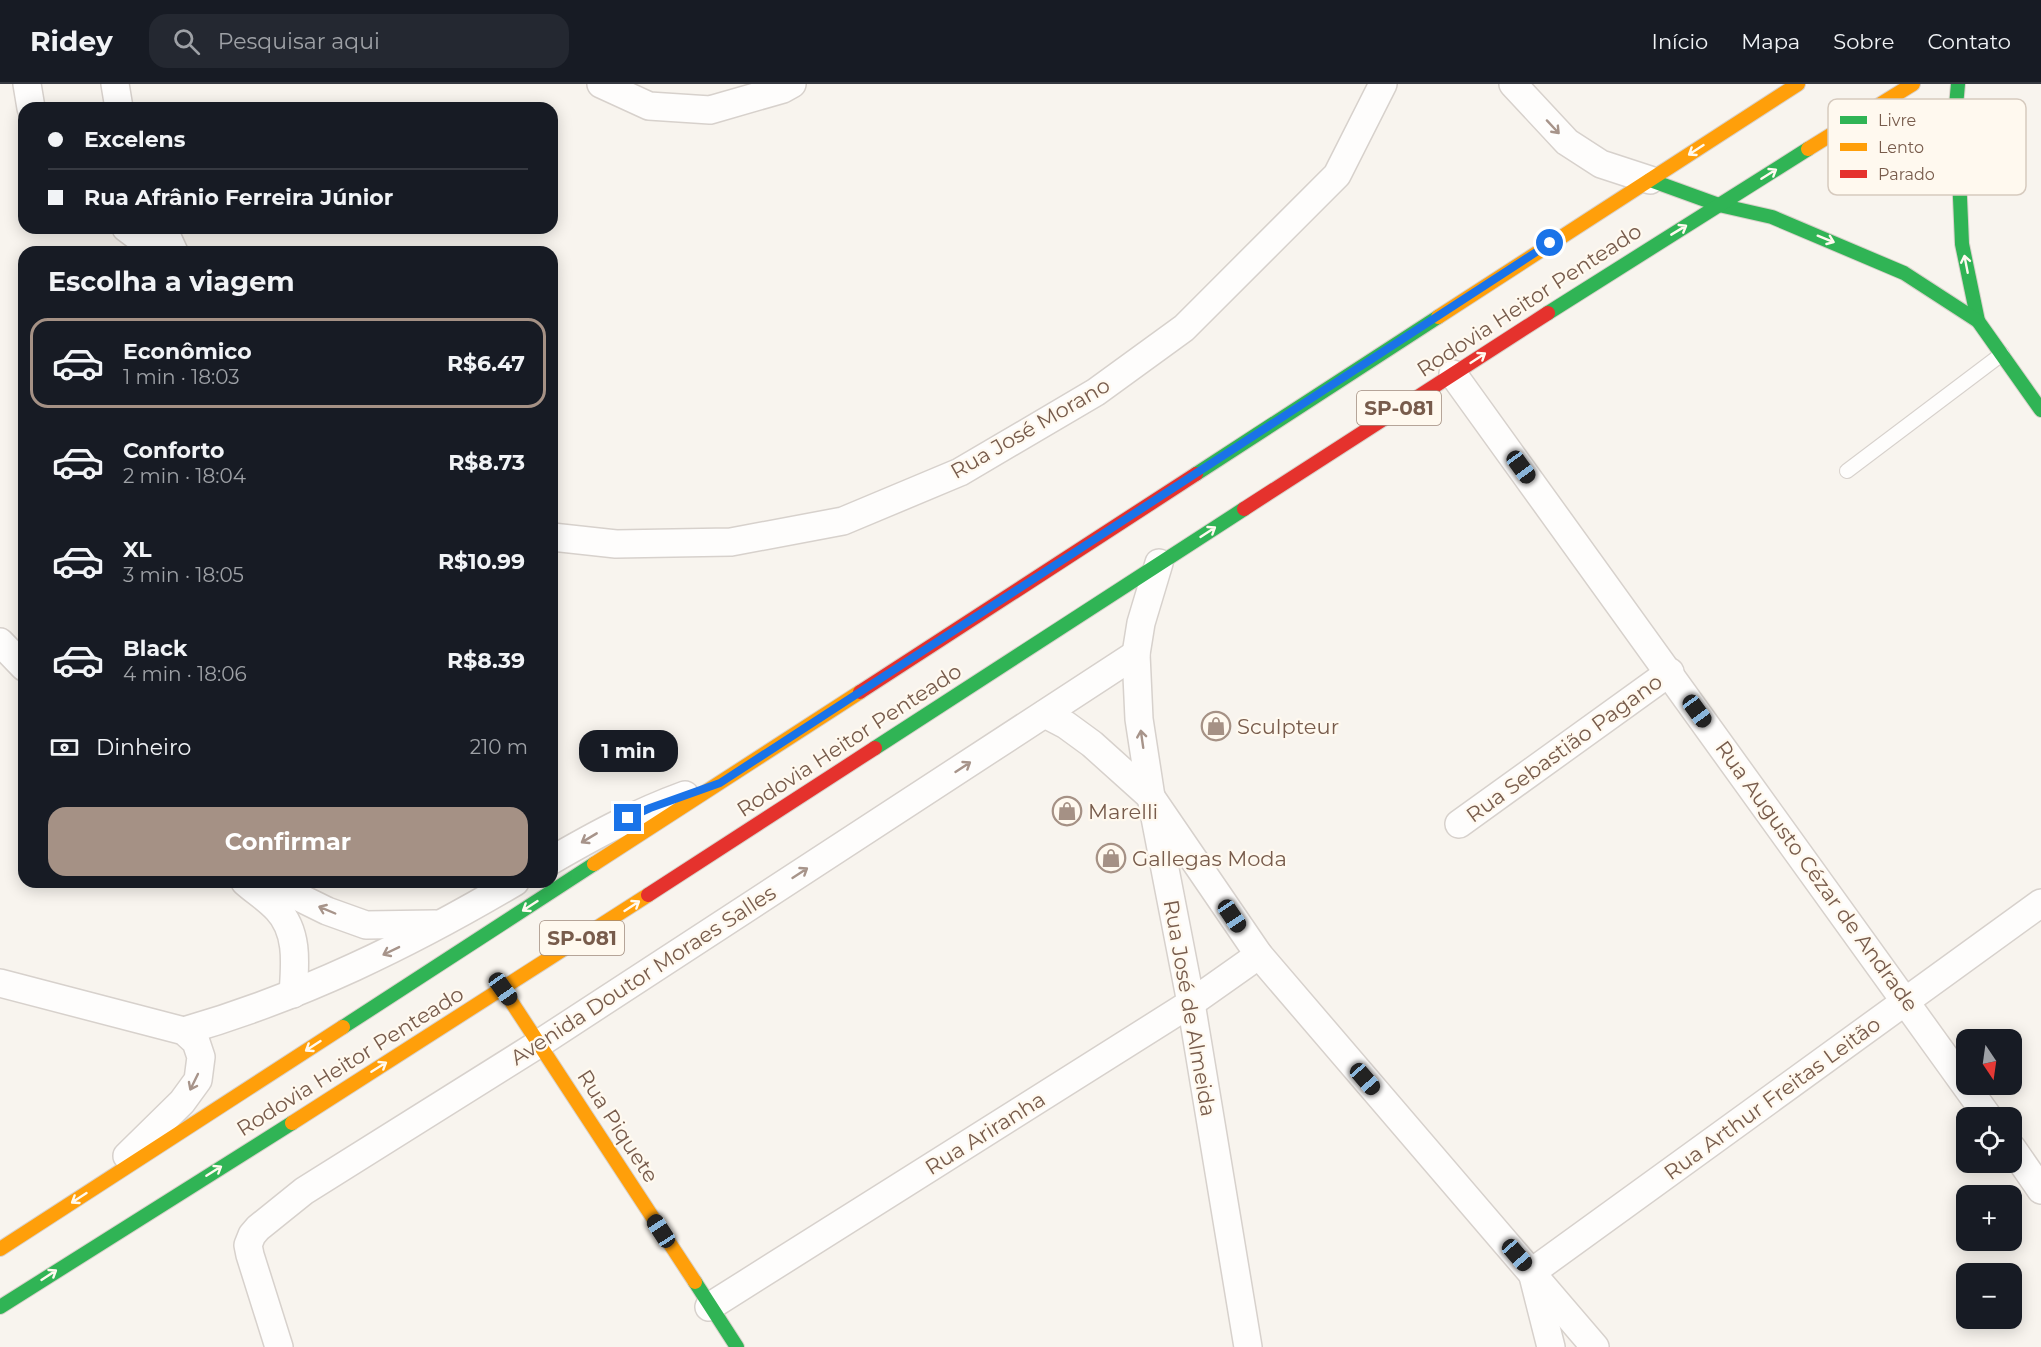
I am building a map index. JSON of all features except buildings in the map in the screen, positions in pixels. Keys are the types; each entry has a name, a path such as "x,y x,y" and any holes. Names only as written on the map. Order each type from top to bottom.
{"main road":[{"name":"Rodovia Heitor Penteado","path":"558,888 1798,84"},
{"name":"Rodovia Heitor Penteado","path":"1889,99 1913,84"},
{"path":"1957,99 1958,84"},
{"name":"Rodovia Heitor Penteado","path":"0,1307 503,989 1639,254 1828,137"},
{"path":"1650,180 1719,205 1772,217 1904,273 1978,321 2041,410"},
{"path":"1960,195 1962,244 1978,321"},
{"name":"Rodovia Heitor Penteado","path":"0,1249 558,888"},
{"name":"Rua Piquete","path":"503,989 737,1347"}],"street":[{"path":"27,84 30,102"},
{"path":"115,84 118,102"},
{"path":"601,84 649,106 710,110 783,90 792,84"},
{"name":"Rua José Morano","path":"558,538 616,544 731,542 843,521 960,472 1096,392 1184,328 1336,175 1383,84"},
{"path":"1513,84 1567,142 1601,164 1650,180"},
{"path":"134,234 150,246"},
{"name":"Rua Augusto Cézar de Andrade","path":"1453,374 1670,672 1981,1107"},
{"name":"Rua José de Almeida","path":"1159,563 1141,623 1136,654 1139,719 1151,797 1191,1004 1248,1347"},
{"path":"0,642 18,661"},
{"name":"Avenida Doutor Moraes Salles","path":"279,1347 248,1245 258,1228 304,1191 540,1043 1136,654"},
{"name":"Rua Sebastião Pagano","path":"1459,824 1670,672"},
{"path":"1045,714 1066,725 1092,744 1151,797 1258,955 1595,1347"},
{"path":"558,857 650,808 720,783"},
{"path":"252,888 278,910 290,931 296,958 292,994"},
{"path":"280,888 327,912 366,925 446,923"},
{"path":"184,1031 237,1016 386,954 446,923 505,888"},
{"name":"Rua Arthur Freitas Leitão","path":"1532,1272 2041,903"},
{"name":"Rua Ariranha","path":"710,1307 1191,1004 1258,955"},
{"path":"0,982 184,1031 196,1042 201,1057 198,1080 182,1102 100,1184"},
{"path":"2022,1162 2041,1190"},
{"path":"1532,1272 1551,1347"}],"lane":[{"path":"1847,471 2002,354"}],"traffic: fast":[{"path":"1957,99 1958,84"},
{"path":"1548,313 1808,149"},
{"path":"1650,180 1719,205 1772,217 1904,273 1978,321 2041,410"},
{"path":"1960,195 1962,244 1978,321"},
{"path":"1196,474 1438,317"},
{"path":"875,748 1244,509"},
{"path":"558,887 594,864"},
{"path":"343,1027 557,888"},
{"path":"0,1307 292,1123"},
{"path":"695,1282 737,1347"}],"traffic: slow":[{"path":"1438,317 1798,84"},
{"path":"1889,99 1913,84"},
{"path":"1808,149 1828,137"},
{"path":"594,864 860,692"},
{"path":"292,1123 648,895"},
{"path":"503,989 695,1282"},
{"path":"0,1249 343,1027"}],"traffic: jam":[{"path":"1244,509 1548,313"},
{"path":"860,692 1196,474"},
{"path":"648,895 875,748"}],"place":[{"name":"Sculpteur","path":"1216,726"},
{"name":"Marelli","path":"1067,811"},
{"name":"Gallegas Moda","path":"1111,858"}],"route":[{"path":"628,818 720,783 1550,243"}]}
